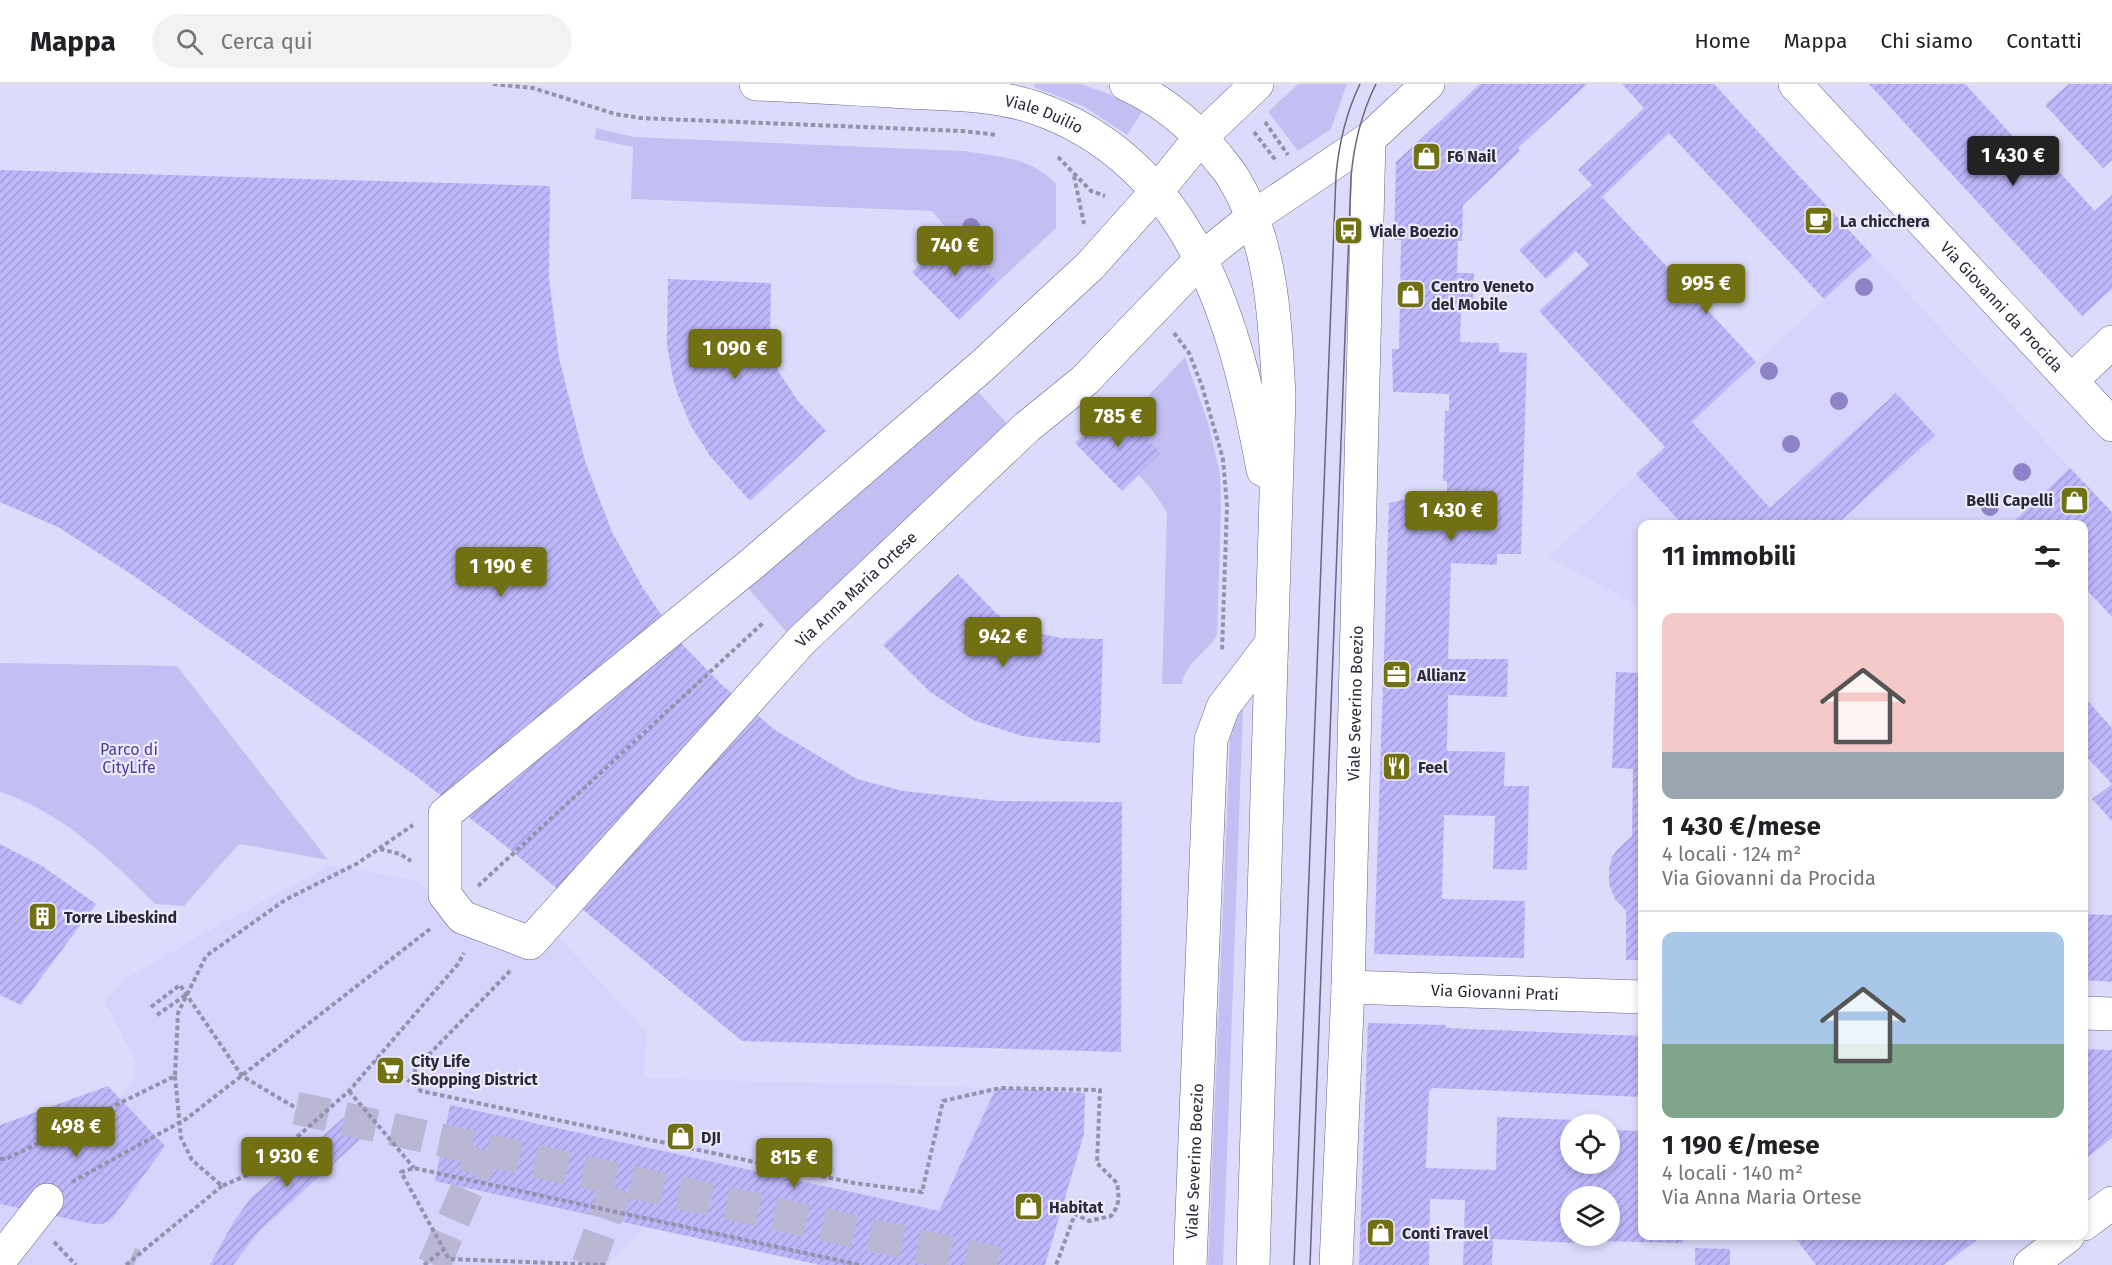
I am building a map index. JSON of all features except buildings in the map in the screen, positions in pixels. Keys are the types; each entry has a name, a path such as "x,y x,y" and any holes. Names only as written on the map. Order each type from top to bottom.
{"street":[{"name":"Viale Duilio","path":"756,84 952,94 994,98 1035,108 1073,124 1119,153 1157,191 1180,220 1202,258"},
{"path":"1126,84 1142,91 1171,110 1201,137 1234,178 1253,217 1267,267 1276,326 1279,396 1253,1265"},
{"name":"Via Anna Maria Ortese","path":"1157,191 1102,254 982,366 753,563 445,814 445,895 462,917 530,943 801,640 1027,427 1085,380 1202,258 1253,217 1369,139 1428,84"},
{"name":"Via Giovanni da Procida","path":"1796,84 2112,425"},
{"path":"1157,191 1201,137 1255,98"},
{"name":"Viale Severino Boezio","path":"1336,1265 1348,987 1369,139"},
{"path":"1202,258 1234,343 1250,399 1274,534"},
{"path":"2071,381 2112,342"},
{"name":"Viale Severino Boezio","path":"1190,1265 1211,740 1223,706 1270,644"},
{"name":"Via Giovanni Prati","path":"1348,987 1638,997"},
{"path":"2088,1013 2112,1014"},
{"path":"0,1260 47,1200"},
{"path":"2088,1221 2112,1203"},
{"path":"2030,1265 2063,1240"}],"path":[{"path":"493,84 533,88 615,114 640,118 998,135"},
{"path":"1255,98 1290,158"},
{"path":"1253,130 1278,163"},
{"path":"1051,154 1058,158 1090,191 1105,196"},
{"path":"1074,175 1085,229"},
{"path":"1178,337 1189,353 1202,386 1223,459 1227,506 1221,660"},
{"path":"222,1186 192,1160 181,1138 175,1076 178,1013 206,956 285,900 358,863 415,824"},
{"path":"380,849 400,854 419,865"},
{"path":"126,1265 222,1186 261,1170 349,1091 458,964 464,955 462,946"},
{"path":"151,1007 180,985 242,1076 296,1108"},
{"path":"157,1015 187,994"},
{"path":"376,1059 416,1086"},
{"path":"0,1159 8,1158 175,1076"},
{"path":"451,1097 854,1183 922,1191 943,1101 999,1088 1100,1090 1097,1163 1117,1183 1117,1209 1111,1216 1089,1221 1075,1214 1056,1265"},
{"path":"349,1091 414,1168"},
{"path":"604,1265 449,1259 401,1172 414,1168 860,1265"},
{"path":"424,1265 443,1250"}],"shaded area":[{"path":"1872,255 2070,468 2015,520 1638,520 1638,605 1549,557"},
{"name":"City Life Shopping District","path":"332,865 416,881 459,918 557,935 646,1032 644,1078 996,1088 1085,1093 1084,1134 1045,1265 820,1265 645,1227 607,1265 0,1265 0,1132 87,1115 121,1098 134,1079 136,1062 105,1001 126,979 210,930"}],"green space":[{"path":"1034,84 1081,84 1109,94 1142,112 1127,135 1085,107 1034,87"},
{"path":"1298,84 1347,84 1331,129 1298,151 1268,112"},
{"path":"596,128 634,137 964,151 1001,157 1025,163 1047,175 1056,184 1056,228 998,282 932,211 631,199 633,147 595,139"},
{"path":"1185,357 1208,423 1220,474 1217,635 1187,670 1182,684 1162,684 1167,512 1139,475 1161,453 1127,418"},
{"path":"969,382 1013,430 791,637 747,587"},
{"name":"Parco di CityLife","path":"0,663 177,666 328,860 239,844 184,906 155,904 103,854 64,824 23,801 0,792"},
{"path":"1243,709 1223,1265 1208,1265 1231,716"}],"tunnel":[{"path":"296,1108 1007,1265"},
{"path":"434,1265 484,1150"},
{"path":"588,1265 619,1181"},
{"path":"129,1263 134,1265"}],"tram line":[{"path":"1294,1265 1336,175 1344,128 1360,84"},
{"path":"1310,1265 1351,177 1359,129 1376,84"}],"place":[{"name":"F6 Nail","path":"1426,156"},
{"name":"La chicchera","path":"1819,221"},
{"name":"Viale Boezio","path":"1349,231"},
{"name":"Centro Veneto del Mobile","path":"1410,295"},
{"name":"Belli Capelli","path":"2074,500"},
{"name":"Allianz","path":"1396,675"},
{"name":"Feel","path":"1397,767"},
{"name":"Torre Libeskind","path":"43,917"},
{"name":"City Life Shopping District","path":"390,1070"},
{"name":"DJI","path":"680,1137"},
{"name":"Habitat","path":"1028,1207"},
{"name":"Conti Travel","path":"1381,1233"}]}
